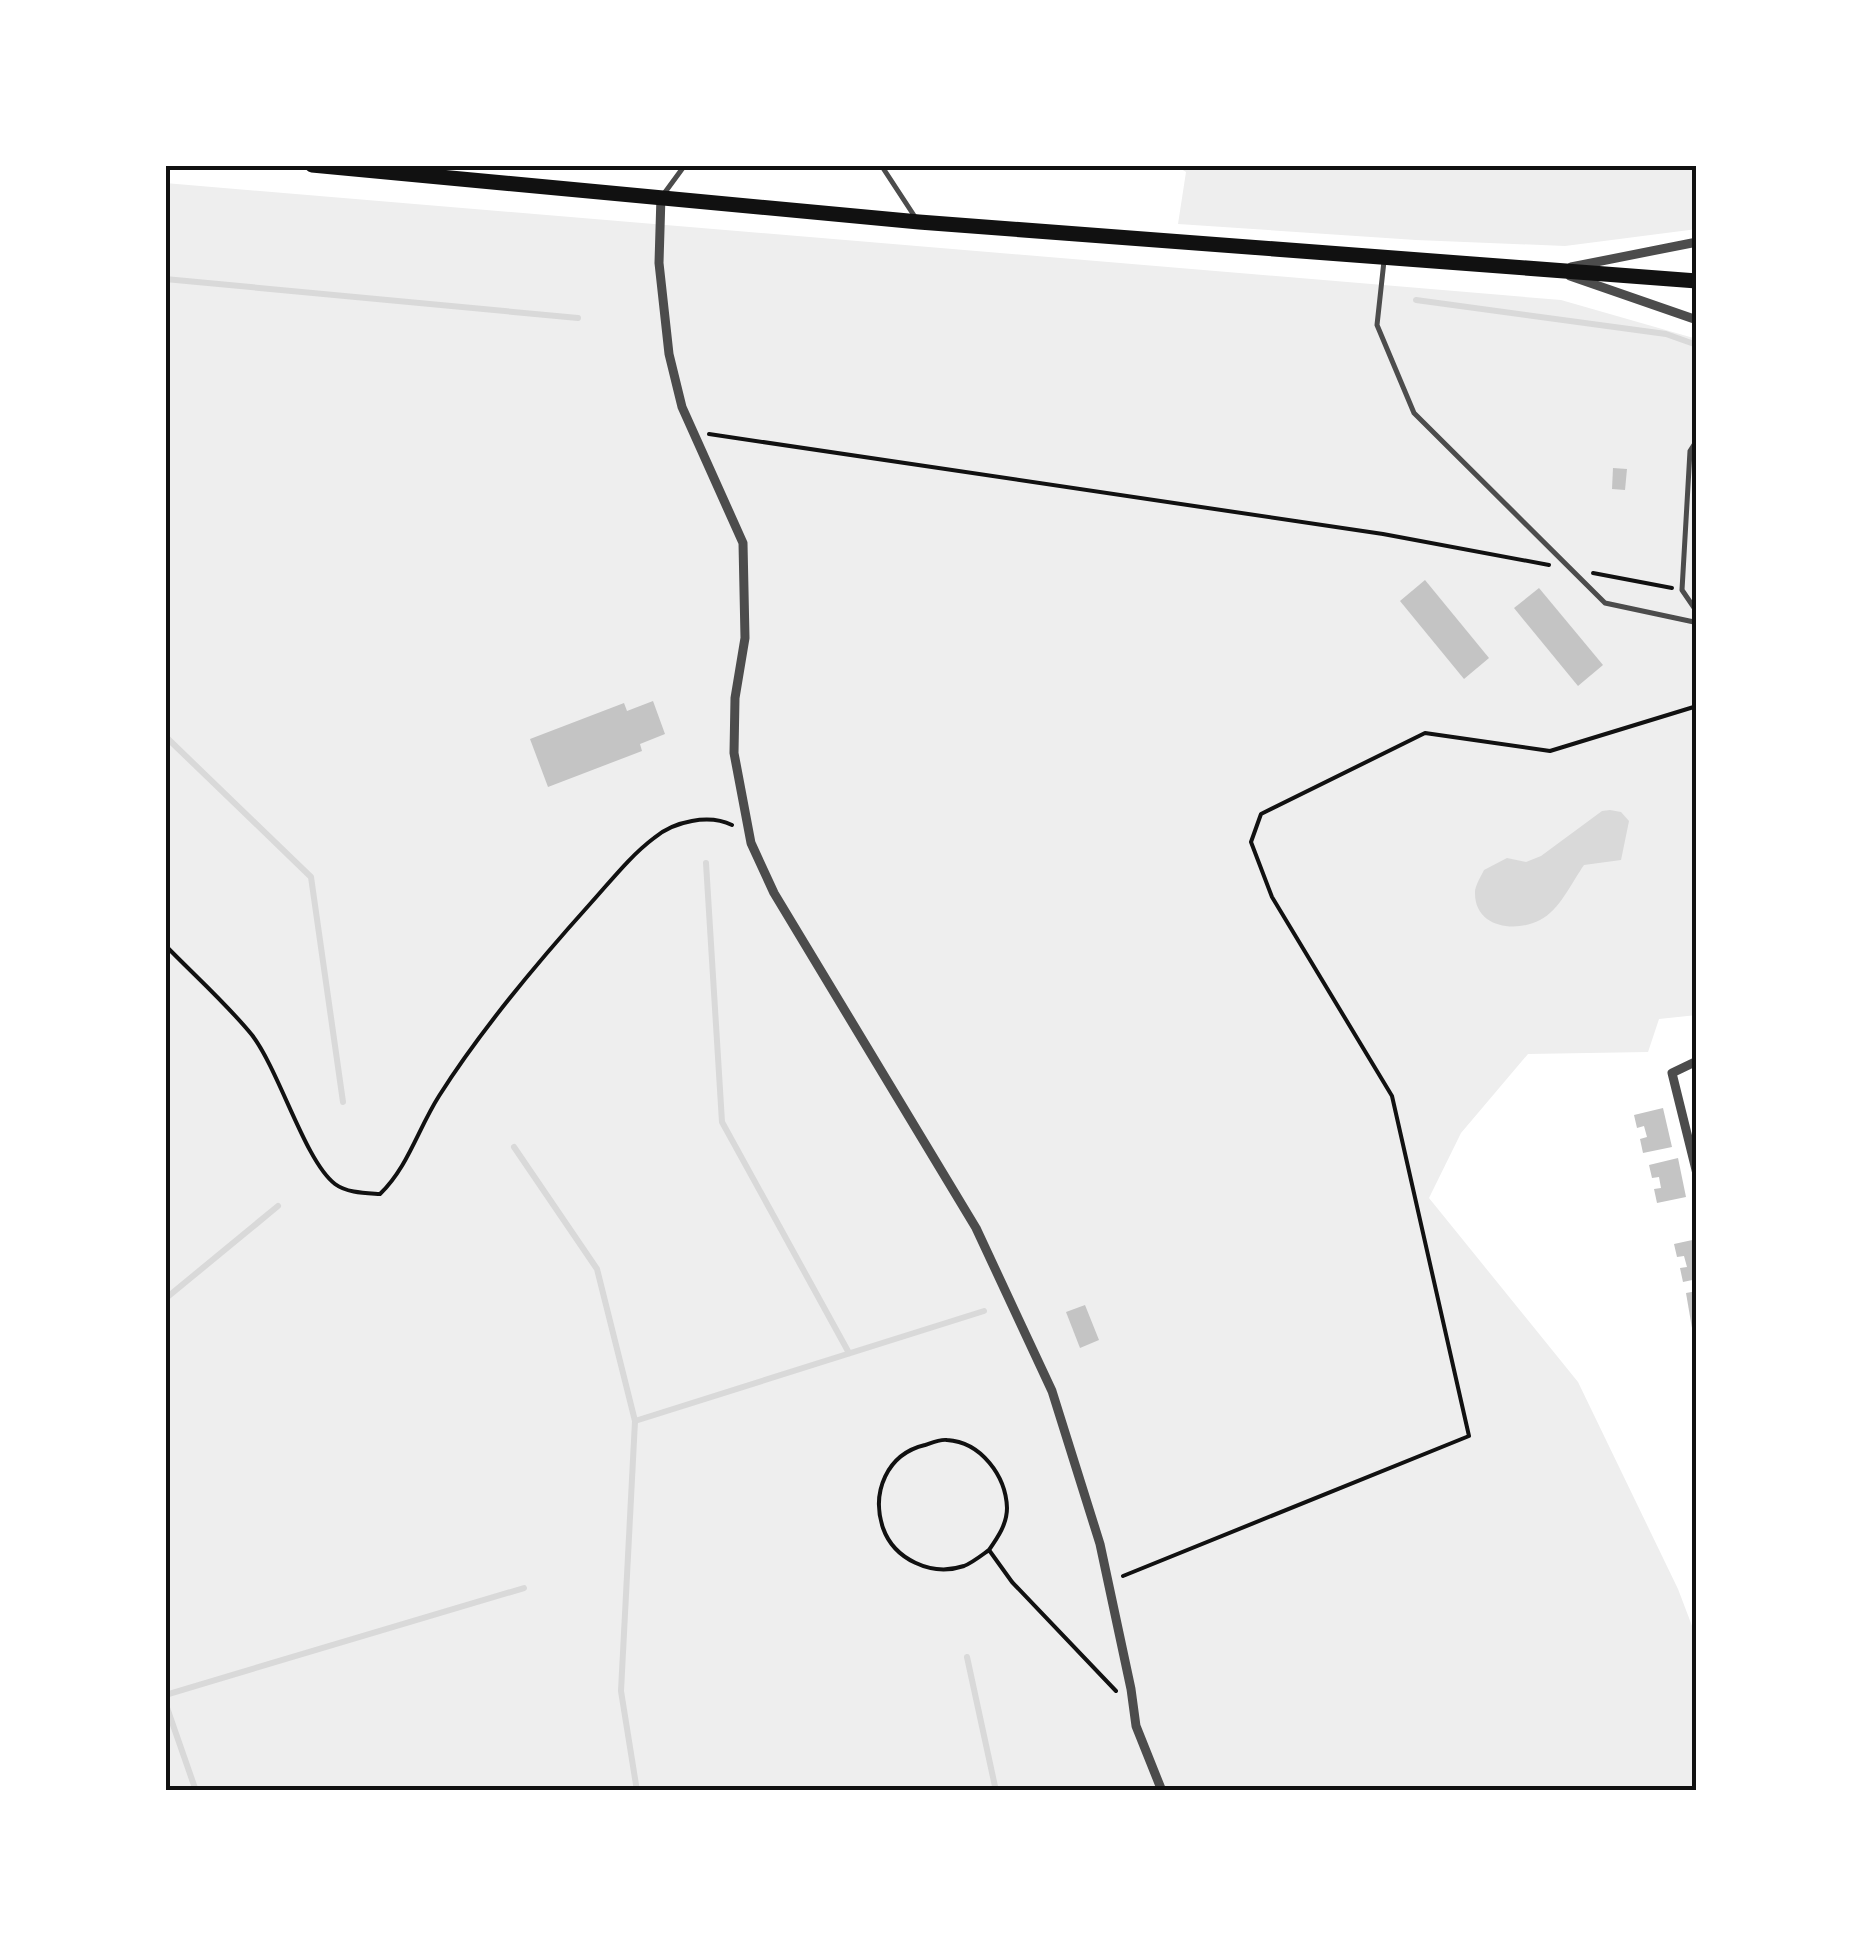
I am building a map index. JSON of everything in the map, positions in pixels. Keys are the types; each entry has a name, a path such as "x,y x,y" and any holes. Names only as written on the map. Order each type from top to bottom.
{"highway":[{"path":"312,165 919,222 1697,281"}],"street":[{"path":"662,196 659,264 667,338 682,407 743,543 746,638 735,698 733,737 751,843 774,893 941,1164 999,1274 1052,1391 1088,1499 1109,1581 1136,1726 1162,1791"},
{"path":"1553,270 1697,242"},
{"path":"1553,270 1697,320"},
{"path":"1697,1061 1672,1073 1697,1174"}],"lane":[{"path":"662,196 685,165"},
{"path":"880,165 919,222"},
{"path":"1384,258 1377,325 1414,413 1606,603 1694,622 1697,615 1682,590 1690,451 1697,440"}],"path":[{"path":"694,432 1383,534 1551,566"},
{"path":"1588,572 1682,590"},
{"path":"1109,1581 1469,1436 1392,1096 1272,897 1251,842 1261,814 1424,733 1550,752 1697,706"},
{"path":"165,945 252,1035 276,1075 320,1170 338,1186 361,1194 380,1194 399,1175 438,1097 490,1025 555,943 656,835 705,818 732,824 751,843"},
{"path":"946,1440 973,1448 1000,1474 1007,1510 1002,1531 990,1550 965,1566 934,1570 907,1559 888,1542 876,1508 886,1470 907,1449 946,1440"},
{"path":"990,1550 1012,1582 1114,1686 1121,1699"}],"shaded area":[{"path":"1175,165 1697,165 1697,229 1565,246 1178,224 1186,172"},
{"path":"165,183 1561,300 1697,339 1697,1015 1659,1019 1648,1052 1528,1054 1461,1133 1429,1198 1578,1382 1678,1589 1697,1639 1697,1791 165,1791"},
{"path":"1602,811 1621,812 1629,821 1621,860 1584,865 1553,910 1530,924 1498,924 1481,913 1475,892 1484,870 1507,858 1526,862 1541,856"}],"building":[{"path":"1613,468 1627,469 1625,490 1612,489"},
{"path":"1425,580 1489,658 1464,679 1400,601"},
{"path":"1539,588 1603,665 1578,686 1514,608"},
{"path":"653,701 665,734 640,744 642,751 548,787 530,739 624,703 627,711"},
{"path":"1663,1108 1672,1147 1643,1153 1640,1139 1647,1137 1644,1126 1637,1128 1634,1115"},
{"path":"1678,1158 1686,1197 1657,1203 1654,1189 1661,1188 1659,1177 1652,1178 1649,1165"},
{"path":"1697,1239 1697,1279 1683,1282 1680,1268 1687,1267 1684,1256 1677,1257 1674,1244"},
{"path":"1697,1291 1697,1333 1693,1334 1686,1293"},
{"path":"1085,1305 1099,1340 1080,1348 1066,1312"}],"waterway":[{"path":"165,279 578,318"},
{"path":"1416,300 1666,334 1697,345"},
{"path":"165,736 311,877 343,1102"},
{"path":"706,863 722,1122 849,1353"},
{"path":"514,1147 597,1269 635,1421 621,1691 637,1791"},
{"path":"165,1299 278,1206"},
{"path":"635,1421 984,1311"},
{"path":"165,1695 524,1588"},
{"path":"967,1657 996,1791"},
{"path":"165,1702 196,1791"}]}
